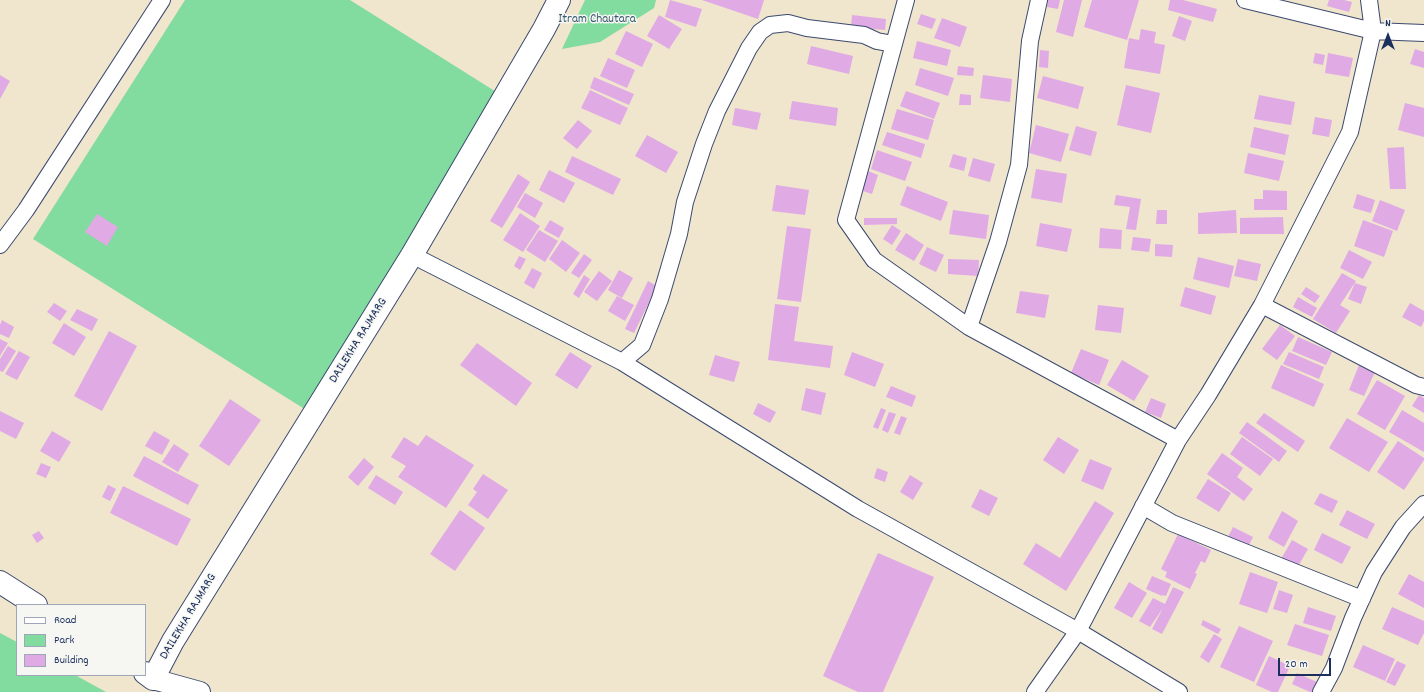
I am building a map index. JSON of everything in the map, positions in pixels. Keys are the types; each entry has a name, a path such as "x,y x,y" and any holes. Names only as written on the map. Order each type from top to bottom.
{"main road":[{"name":"DAILEKHA RAJMARG","path":"149,676 173,641 412,255 559,0"},
{"path":"0,582 34,604"}],"street":[{"path":"0,245 26,210 162,0"},
{"path":"906,0 846,220 874,260 969,327 1178,440"},
{"path":"969,327 998,242 1019,165 1030,41 1039,0"},
{"path":"1245,0 1373,31 1424,33"},
{"path":"1035,692 1078,631 1178,440 1208,395 1262,305 1350,132 1373,31 1369,0"},
{"path":"622,362 642,345 660,299 679,234 685,202 704,144 717,111 749,48 760,32 770,25 788,23 807,28 864,35 877,41 893,44"},
{"path":"412,255 622,362 858,509 1078,631 1179,692"},
{"path":"1262,305 1416,385 1424,387"},
{"path":"1321,692 1334,668 1374,572 1403,527 1424,504"},
{"path":"1143,506 1172,523 1362,599"},
{"path":"149,676 200,692"}],"green space":[{"path":"185,0 350,0 509,100 311,413 33,239"},
{"name":"Itram Chautara","path":"585,0 656,0 654,8 600,42 562,49"},
{"path":"0,633 16,641 16,676 77,676 106,692 0,692"}],"building":[{"path":"670,0 702,9 696,27 665,17"},
{"path":"702,0 764,0 758,19"},
{"path":"1048,0 1060,0 1058,9 1047,7"},
{"path":"1064,0 1082,0 1073,37 1056,32"},
{"path":"1092,0 1139,0 1127,40 1084,27"},
{"path":"1170,0 1183,0 1217,9 1213,22 1168,10"},
{"path":"1329,0 1344,0 1352,2 1349,12 1327,6"},
{"path":"921,14 936,19 932,29 917,24"},
{"path":"659,15 682,29 669,49 647,36"},
{"path":"852,15 886,19 885,30 851,27"},
{"path":"1179,16 1192,21 1185,41 1172,36"},
{"path":"942,18 967,27 960,47 934,38"},
{"path":"1141,29 1156,32 1154,43 1165,45 1160,74 1124,68 1129,38 1139,40"},
{"path":"626,31 653,44 642,67 615,54"},
{"path":"917,41 951,50 947,66 913,58"},
{"path":"811,46 853,56 849,74 807,64"},
{"path":"1415,49 1424,52 1424,68 1410,64"},
{"path":"1040,50 1049,51 1048,68 1039,67"},
{"path":"1315,53 1325,55 1323,65 1313,63"},
{"path":"1328,53 1353,58 1349,77 1325,73"},
{"path":"608,58 635,70 627,88 600,76"},
{"path":"958,66 974,68 973,76 957,75"},
{"path":"920,68 954,78 948,96 915,85"},
{"path":"0,75 10,81 0,99"},
{"path":"983,75 1012,79 1010,102 980,98"},
{"path":"1043,76 1084,87 1078,109 1037,98"},
{"path":"594,77 634,94 629,105 590,88"},
{"path":"1126,85 1160,93 1151,133 1117,125"},
{"path":"590,90 628,108 620,125 581,108"},
{"path":"906,91 940,103 934,119 900,106"},
{"path":"960,94 971,95 971,105 959,105"},
{"path":"1259,95 1295,102 1291,125 1254,119"},
{"path":"792,101 838,108 836,126 789,119"},
{"path":"1405,103 1424,108 1424,137 1398,130"},
{"path":"735,108 761,113 757,130 732,125"},
{"path":"897,109 934,120 928,140 891,129"},
{"path":"1315,117 1332,120 1329,137 1312,134"},
{"path":"578,120 592,131 577,149 563,138"},
{"path":"1036,125 1069,134 1061,162 1029,153"},
{"path":"1076,126 1097,132 1091,156 1069,150"},
{"path":"1254,127 1289,135 1285,155 1250,147"},
{"path":"887,132 925,144 921,158 882,145"},
{"path":"647,135 678,152 666,173 635,156"},
{"path":"1404,147 1406,189 1390,189 1387,148"},
{"path":"877,150 912,162 905,181 871,169"},
{"path":"1248,153 1284,161 1279,181 1244,173"},
{"path":"953,154 967,158 964,171 949,167"},
{"path":"572,156 621,179 613,195 565,172"},
{"path":"973,158 995,164 990,182 968,176"},
{"path":"863,169 878,175 872,194 857,189"},
{"path":"1036,169 1067,174 1062,203 1031,198"},
{"path":"549,170 575,183 564,203 539,190"},
{"path":"518,174 530,182 502,228 490,221"},
{"path":"776,185 809,190 805,215 772,211"},
{"path":"907,186 948,202 941,221 900,205"},
{"path":"1263,190 1287,191 1287,210 1254,210 1254,199 1263,199"},
{"path":"525,193 543,203 535,218 517,207"},
{"path":"1357,194 1375,200 1371,213 1353,208"},
{"path":"1116,195 1141,199 1136,230 1126,229 1130,207 1114,205"},
{"path":"1380,200 1405,210 1397,231 1372,221"},
{"path":"953,210 989,215 986,239 949,234"},
{"path":"1157,210 1167,210 1167,224 1156,224"},
{"path":"1236,210 1237,233 1198,234 1198,213"},
{"path":"520,213 540,226 523,252 503,240"},
{"path":"97,214 118,227 107,246 85,232"},
{"path":"1283,217 1284,234 1240,234 1240,218"},
{"path":"864,218 897,218 897,224 864,225"},
{"path":"550,220 564,228 559,238 544,230"},
{"path":"1363,220 1393,231 1384,257 1354,246"},
{"path":"1040,223 1072,229 1067,252 1036,246"},
{"path":"892,225 901,231 892,245 883,239"},
{"path":"787,226 811,229 801,302 777,299"},
{"path":"1100,228 1122,230 1121,249 1099,248"},
{"path":"539,230 558,241 545,262 526,250"},
{"path":"906,233 924,245 914,261 895,250"},
{"path":"1133,237 1151,239 1149,252 1131,250"},
{"path":"562,240 580,253 566,272 549,259"},
{"path":"1155,244 1173,245 1172,257 1155,256"},
{"path":"927,247 944,255 936,272 919,264"},
{"path":"1349,250 1372,262 1363,279 1340,268"},
{"path":"584,254 592,260 579,278 571,273"},
{"path":"519,256 526,259 520,270 514,266"},
{"path":"1198,257 1234,266 1229,288 1193,279"},
{"path":"948,259 979,260 978,276 948,274"},
{"path":"1238,259 1261,264 1257,281 1234,276"},
{"path":"532,268 542,273 534,289 524,283"},
{"path":"619,270 633,278 622,298 608,290"},
{"path":"599,271 612,281 597,301 584,292"},
{"path":"1342,273 1356,281 1340,305 1350,311 1336,333 1313,319"},
{"path":"584,275 590,279 579,298 573,294"},
{"path":"648,281 657,286 634,333 625,329"},
{"path":"1355,283 1367,287 1361,304 1348,299"},
{"path":"1185,287 1216,296 1211,315 1180,306"},
{"path":"1306,287 1320,296 1315,303 1301,294"},
{"path":"1020,291 1049,295 1045,318 1016,313"},
{"path":"617,296 634,305 625,321 608,311"},
{"path":"1298,297 1317,308 1312,317 1293,307"},
{"path":"54,303 67,311 60,321 47,312"},
{"path":"1410,303 1424,311 1424,321 1421,327 1402,317"},
{"path":"775,304 799,307 794,341 833,346 830,368 768,360"},
{"path":"1098,305 1124,308 1121,333 1095,330"},
{"path":"77,309 98,319 92,331 70,320"},
{"path":"2,320 14,327 9,338 0,334 0,325"},
{"path":"64,323 86,337 74,356 52,343"},
{"path":"1280,325 1295,336 1277,360 1262,349"},
{"path":"109,331 137,346 102,411 74,396"},
{"path":"1298,337 1332,352 1326,365 1292,351"},
{"path":"0,339 8,343 0,356"},
{"path":"477,343 532,383 516,406 460,365"},
{"path":"8,346 16,351 3,372 0,371 0,359"},
{"path":"1081,349 1109,360 1099,385 1071,373"},
{"path":"19,351 30,357 17,380 5,374"},
{"path":"570,352 592,366 577,389 555,375"},
{"path":"852,352 884,364 875,387 844,375"},
{"path":"1289,352 1324,367 1319,379 1283,364"},
{"path":"715,355 740,362 734,382 709,375"},
{"path":"1122,360 1149,376 1134,401 1107,385"},
{"path":"1281,365 1324,384 1314,407 1271,388"},
{"path":"1359,365 1375,372 1364,396 1349,390"},
{"path":"1377,380 1405,396 1385,430 1357,414"},
{"path":"891,386 916,396 912,407 886,397"},
{"path":"806,388 826,393 821,415 801,410"},
{"path":"1419,395 1424,398 1424,413 1412,406"},
{"path":"1151,398 1166,404 1161,418 1145,412"},
{"path":"230,399 261,420 229,466 199,446"},
{"path":"758,403 776,412 770,423 753,414"},
{"path":"881,408 886,410 878,429 873,427"},
{"path":"1402,410 1424,423 1424,452 1389,432"},
{"path":"0,411 24,423 16,439 0,431"},
{"path":"889,412 896,414 888,433 882,430"},
{"path":"1264,413 1305,441 1298,452 1256,423"},
{"path":"901,416 907,418 900,435 894,433"},
{"path":"1347,418 1388,442 1369,472 1329,448"},
{"path":"1247,422 1287,451 1279,462 1239,433"},
{"path":"52,431 71,442 59,462 40,451"},
{"path":"154,431 170,440 162,455 145,446"},
{"path":"426,435 474,465 446,508 398,477 406,466 391,457 404,437 418,446"},
{"path":"1058,437 1079,450 1064,474 1043,460"},
{"path":"1242,437 1273,459 1260,476 1230,454"},
{"path":"1398,441 1424,458 1404,490 1377,472"},
{"path":"174,444 189,454 178,472 162,462"},
{"path":"1222,453 1243,468 1237,477 1253,489 1244,501 1207,474"},
{"path":"144,456 199,485 188,505 133,476"},
{"path":"364,458 374,467 358,486 348,477"},
{"path":"1090,459 1112,468 1103,490 1081,481"},
{"path":"41,463 51,467 46,478 36,474"},
{"path":"877,468 888,472 885,482 874,478"},
{"path":"483,474 508,490 488,519 468,505 477,492 473,489"},
{"path":"376,475 403,492 395,505 368,488"},
{"path":"910,475 923,483 913,500 900,492"},
{"path":"1208,479 1231,493 1219,512 1196,498"},
{"path":"108,485 116,489 110,501 102,497"},
{"path":"123,486 191,519 177,546 110,513"},
{"path":"980,489 998,498 989,516 971,507"},
{"path":"1320,493 1338,501 1332,513 1314,504"},
{"path":"1095,501 1114,513 1066,591 1023,564 1036,543 1060,558"},
{"path":"460,510 485,528 455,571 430,554"},
{"path":"1347,510 1375,524 1367,539 1339,525"},
{"path":"1282,511 1298,521 1284,547 1268,538"},
{"path":"1233,527 1253,537 1246,551 1226,541"},
{"path":"39,531 44,538 37,543 32,535"},
{"path":"1322,533 1351,547 1342,564 1314,550"},
{"path":"1178,534 1211,550 1205,563 1201,561 1190,589 1165,577 1167,572 1161,569"},
{"path":"1292,540 1308,549 1297,568 1281,559"},
{"path":"878,553 934,577 883,692 858,692 823,676"},
{"path":"1250,572 1278,582 1267,613 1239,604"},
{"path":"1409,574 1424,582 1424,608 1398,594"},
{"path":"1152,576 1171,584 1166,596 1162,596 1146,589"},
{"path":"1129,582 1147,593 1132,618 1114,608"},
{"path":"1173,587 1184,592 1162,634 1152,629 1163,608 1150,627 1139,621 1153,598 1165,604"},
{"path":"1279,590 1293,595 1287,613 1273,609"},
{"path":"1308,607 1336,616 1331,631 1303,623"},
{"path":"1392,607 1424,621 1424,633 1418,645 1382,629"},
{"path":"1203,620 1221,629 1218,634 1201,625"},
{"path":"1295,624 1329,635 1322,656 1287,645"},
{"path":"1239,626 1273,641 1254,682 1220,667"},
{"path":"1214,634 1222,639 1209,663 1200,657"},
{"path":"1363,645 1395,659 1385,681 1353,667"},
{"path":"1269,656 1290,666 1278,692 1272,692 1256,685"},
{"path":"1397,661 1406,665 1395,686 1386,682"},
{"path":"1297,673 1321,684 1318,692 1310,692 1292,684"}]}
